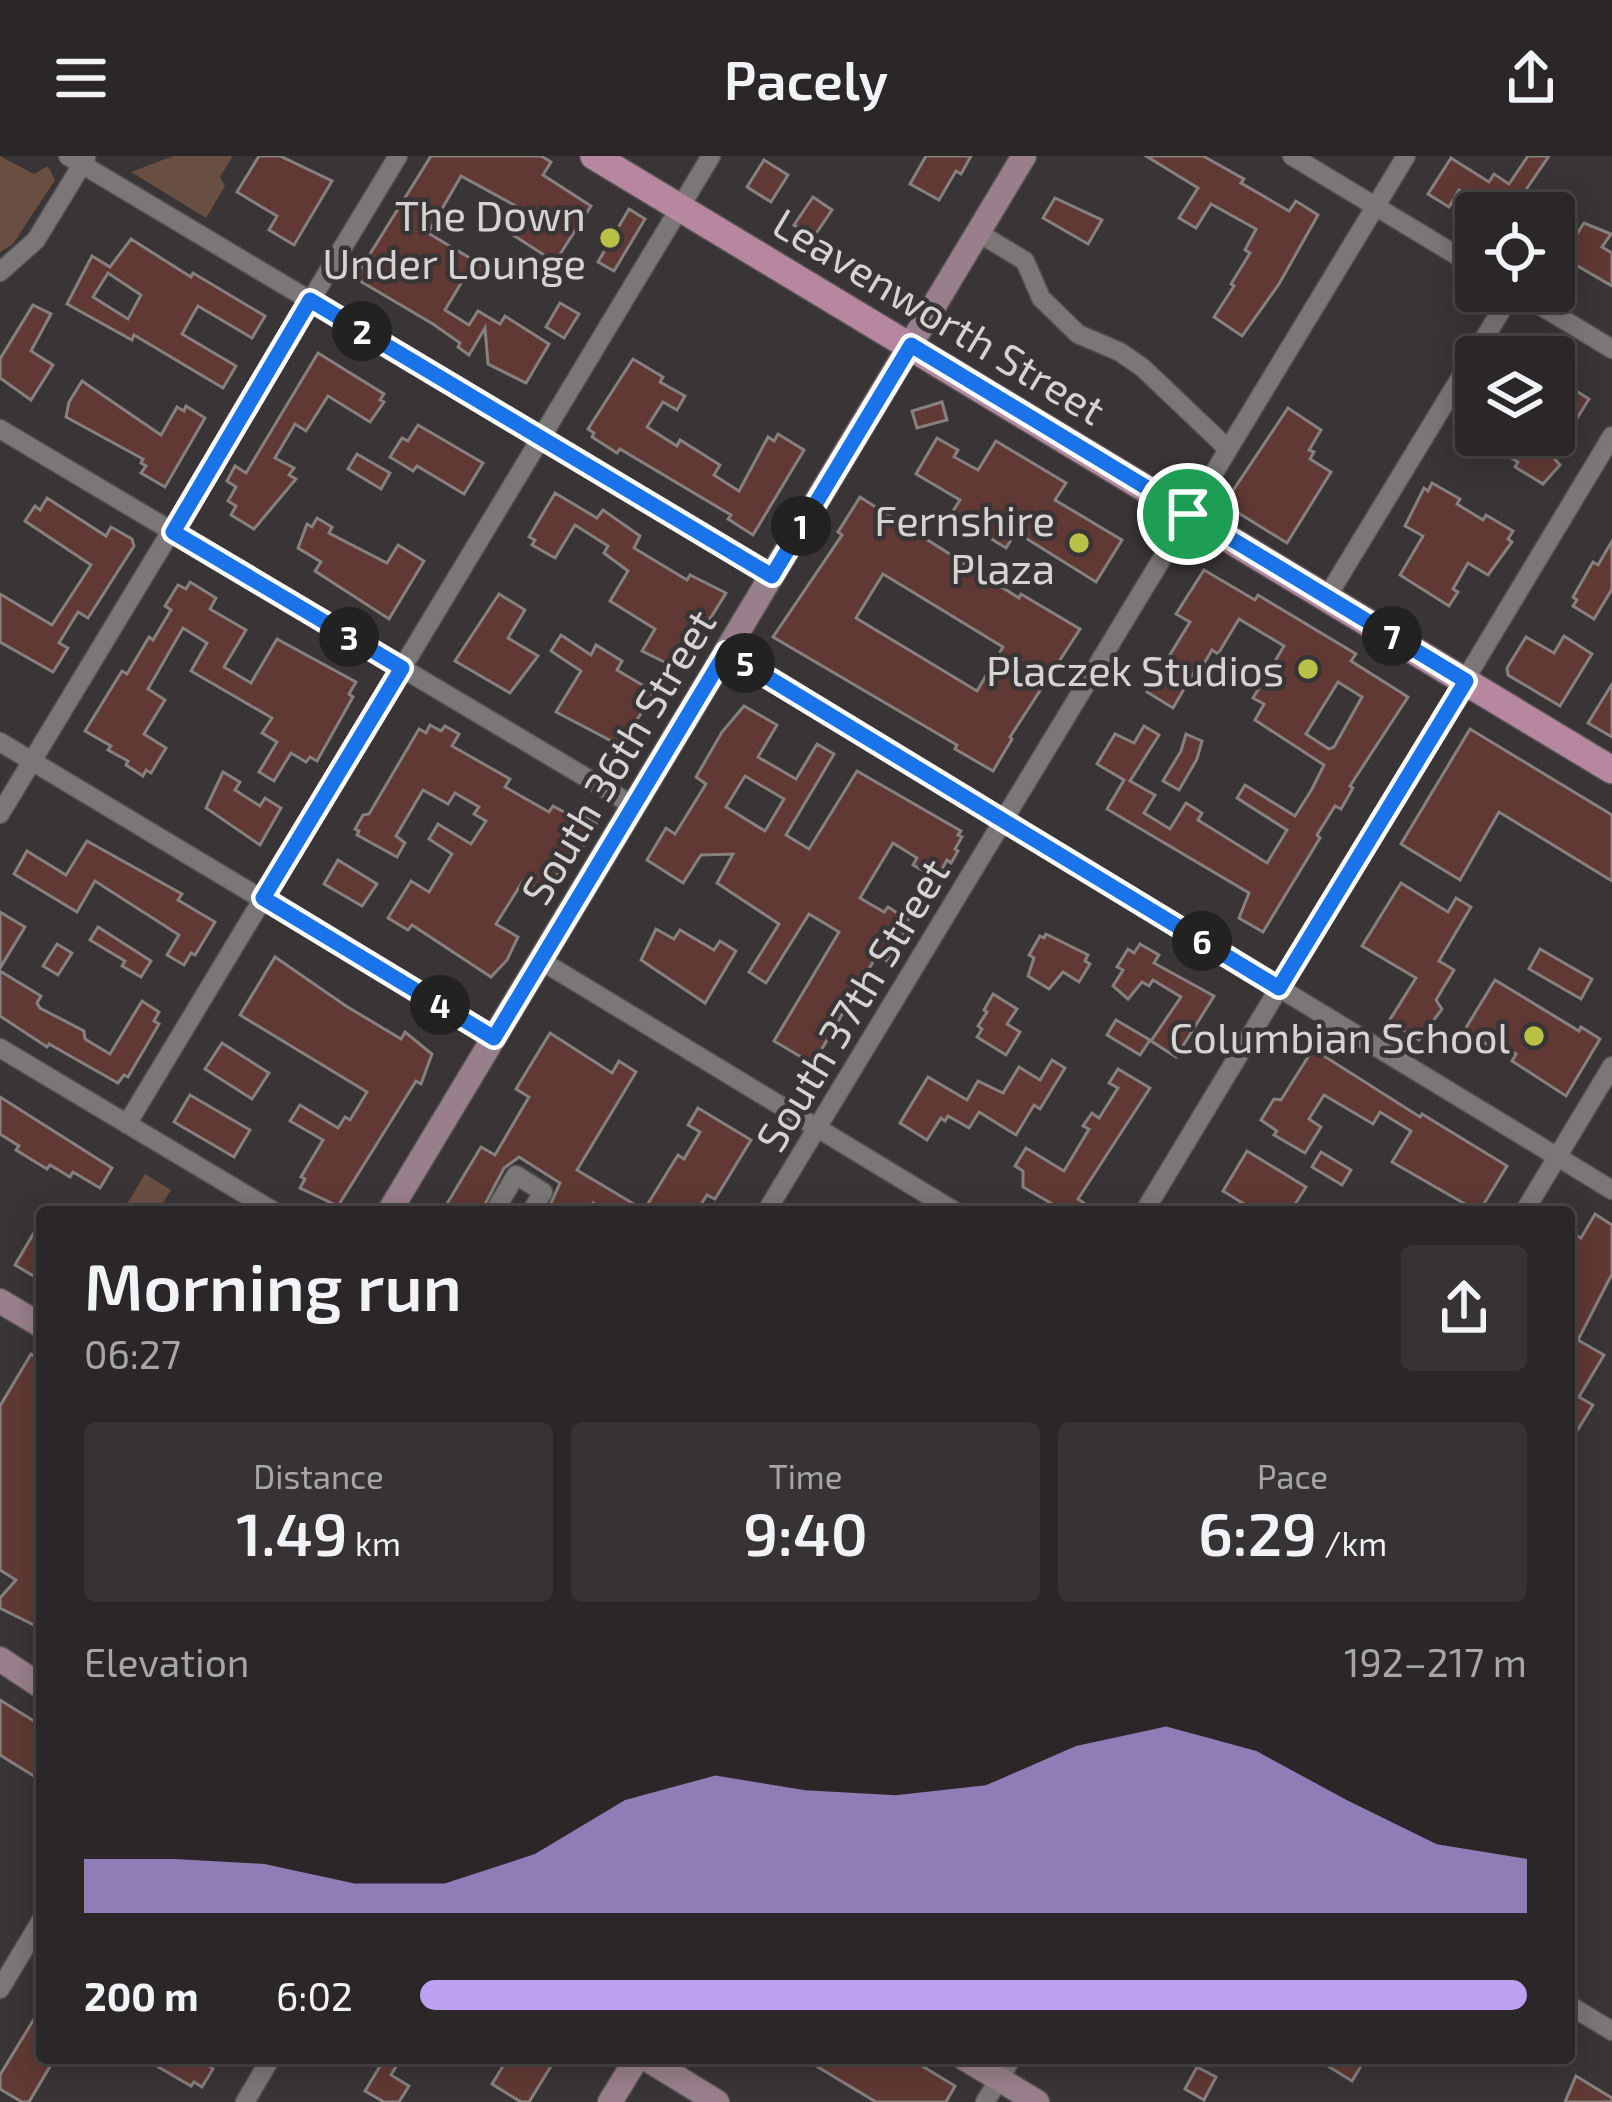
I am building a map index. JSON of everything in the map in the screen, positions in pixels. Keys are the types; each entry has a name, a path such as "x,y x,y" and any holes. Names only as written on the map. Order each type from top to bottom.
{"main road":[{"name":"Leavenworth Street","path":"594,156 1612,770"}],"street":[{"path":"0,814 398,156"},
{"path":"127,1124 711,156"},
{"name":"South 36th Street","path":"393,1206 1024,156"},
{"path":"1292,156 1455,254"},
{"name":"South 37th Street","path":"770,1206 1406,156"},
{"path":"0,294 6,280 2,271 36,240 79,159 772,576"},
{"path":"979,232 1025,261 1042,298 1078,334 1143,368 1227,448"},
{"path":"1327,597 1502,312"},
{"path":"1550,312 1612,349"},
{"path":"0,428 634,806"},
{"path":"1148,1206 1612,436"},
{"path":"726,652 1612,1190"},
{"path":"0,742 494,1038"},
{"path":"540,960 946,1206"},
{"path":"0,1048 264,1206"},
{"path":"1528,1206 1612,1066"},
{"path":"498,1206 516,1175 544,1192 535,1206"},
{"path":"0,1301 36,1322"},
{"path":"0,1659 36,1683"},
{"path":"0,1989 36,1929"},
{"path":"1575,2009 1612,2031"},
{"path":"245,2102 267,2064"},
{"path":"610,2102 637,2064"},
{"path":"651,2064 717,2102"},
{"path":"985,2102 1006,2068 1037,2102"}],"shaded area":[{"path":"0,156 34,174 48,166 55,180 13,244 0,252"},
{"path":"173,156 233,156 220,177 225,186 206,218 131,172"},
{"path":"145,1174 171,1190 161,1206 126,1206"}],"building":[{"path":"259,156 280,156 332,181 294,245 269,230 277,216 237,192"},
{"path":"431,156 541,156 551,162 543,175 591,206 555,262 513,235 527,212 461,176 428,233 485,267 477,282 466,275 445,310 469,325 478,311 500,324 505,316 549,344 526,383 488,364 485,328 469,355 433,324 355,278"},
{"path":"926,156 971,156 939,200 910,184"},
{"path":"1146,156 1203,156 1289,211 1296,201 1318,215 1279,284 1242,336 1214,317 1250,253 1245,250 1256,229 1211,204 1196,228 1179,218 1198,188"},
{"path":"1528,156 1549,156 1524,192 1459,190 1449,207 1428,194 1451,158 1489,182 1494,174 1509,184"},
{"path":"764,160 788,175 771,202 747,187"},
{"path":"813,197 832,210 813,238 794,225"},
{"path":"1055,198 1102,220 1088,244 1043,218"},
{"path":"629,209 645,219 614,271 598,262"},
{"path":"1584,223 1611,234 1602,247 1612,253 1612,286 1575,265 1575,237"},
{"path":"131,239 265,316 252,338 198,306 182,334 236,366 223,388 134,335 132,340 67,304 92,256 110,267","holes":["108,273 141,295 128,319 93,297"]},
{"path":"560,303 579,314 564,338 546,327"},
{"path":"33,305 51,314 31,351 53,365 31,400 0,378 0,359"},
{"path":"318,353 384,394 380,400 384,402 370,422 328,396 306,431 295,424 275,458 294,468 289,475 296,479 254,529 231,515 236,506 228,501 236,487 227,481 235,466 246,473"},
{"path":"633,359 685,396 677,410 663,402 647,427 677,446 680,440 720,465 714,475 739,491 768,437 774,441 778,434 804,450 753,535 728,519 731,515 592,437 588,429"},
{"path":"82,381 161,435 177,407 184,411 186,406 205,418 165,487 141,473 146,466 143,459 66,417"},
{"path":"1575,390 1589,399 1575,422"},
{"path":"942,402 947,420 917,428 912,411"},
{"path":"1288,408 1321,430 1309,450 1314,452 1310,459 1331,472 1287,543 1224,504"},
{"path":"418,425 483,463 464,494 417,466 413,471 390,457"},
{"path":"937,438 958,450 954,457 978,470 996,441 1066,483 1055,500 1122,540 1096,582 1016,532 1006,548 951,514 960,500 916,474"},
{"path":"357,454 390,473 381,489 348,469"},
{"path":"1508,456 1554,456 1560,465 1543,484 1515,467 1518,462"},
{"path":"1432,483 1483,520 1486,515 1513,531 1508,539 1512,542 1488,575 1468,563 1449,606 1400,575 1423,536 1405,526 1424,488 1428,491"},
{"path":"555,493 597,518 603,510 640,536 634,548 687,580 690,575 726,593 679,669 642,651 655,629 610,601 628,571 604,553 608,546 575,525 555,558 532,545 535,540 529,537"},
{"path":"860,497 1019,598 1021,594 1080,629 993,771 773,637 842,535 838,532","holes":["883,574 1003,647 977,691 856,618"]},
{"path":"47,498 106,536 111,527 132,539 134,546 88,618 78,612 59,643 68,648 53,672 0,642 0,594 52,625 91,565 25,521"},
{"path":"317,518 332,527 329,533 387,563 398,545 424,561 389,619 315,571 321,562 298,548 307,524 312,527"},
{"path":"1612,541 1612,589 1594,619 1573,606 1577,600 1573,597"},
{"path":"1204,570 1255,600 1258,595 1356,654 1351,661 1408,697 1350,786 1341,809 1335,806 1317,835 1320,838 1263,932 1239,918 1249,893 1107,809 1124,780 1097,764 1115,734 1134,743 1144,726 1159,735 1130,781 1155,795 1144,813 1170,829 1186,803 1202,813 1198,820 1267,863 1287,830 1237,798 1245,785 1295,816 1324,765 1255,720 1264,704 1253,698 1284,646 1239,619 1218,654 1212,650 1202,667 1198,665 1173,708 1147,692 1190,622 1176,614","holes":["1338,682 1362,697 1334,747 1329,749 1306,734"]},
{"path":"190,582 216,598 210,609 246,630 224,667 251,683 277,639 356,682 349,694 353,697 317,761 310,757 306,762 291,753 274,781 259,772 277,742 262,733 272,718 191,671 207,643 183,628 148,689 165,700 144,734 166,748 151,773 146,770 143,776 108,750 111,746 85,731 122,671 127,674 149,637 153,640 171,610 165,606 178,585 186,589"},
{"path":"499,594 525,610 508,638 538,656 510,693 455,661"},
{"path":"561,635 591,655 596,645 622,661 617,670 654,692 621,746 556,712 581,671 551,651"},
{"path":"1564,636 1592,654 1560,706 1508,675 1507,668 1526,637 1554,653"},
{"path":"1612,684 1612,737 1588,723"},
{"path":"744,706 777,725 758,757 796,779 817,744 834,754 786,835 809,849 857,771 961,831 951,863 947,860 940,873 935,870 932,876 913,865 917,858 893,843 860,898 908,920 905,940 887,961 877,955 813,1064 774,1041 839,932 809,914 766,983 749,972 779,924 717,883 733,854 701,855 683,883 647,860 666,828 675,834 706,784 696,777 722,732","holes":["745,776 784,799 765,831 726,807"]},
{"path":"430,725 459,734 452,746 510,779 505,787 549,812 553,806 596,824 553,882 548,879 541,890 523,881 496,924 518,937 507,960 491,977 412,925 408,930 388,918 411,881 429,892 452,854 429,839 438,824 471,844 486,821 474,814 479,807 455,793 448,804 423,790 396,836 405,843 397,857 357,835 355,829 363,815 369,814 419,729 426,733"},
{"path":"1470,729 1612,815 1612,881 1499,812 1460,880 1401,844"},
{"path":"1186,734 1202,741 1179,790 1163,781"},
{"path":"223,772 240,782 235,790 260,806 265,798 281,808 260,845 206,808"},
{"path":"87,841 182,894 178,900 215,922 184,965 167,955 179,935 95,881 77,912 14,874 27,851 66,875"},
{"path":"338,860 377,884 362,906 324,884"},
{"path":"1401,883 1448,912 1456,898 1471,907 1439,961 1454,970 1436,1000 1442,1009 1419,1040 1389,1021 1416,978 1362,946"},
{"path":"0,912 25,927 0,968"},
{"path":"98,927 151,961 141,977 90,940"},
{"path":"656,929 674,939 680,930 714,950 720,941 736,951 705,1003 641,960"},
{"path":"1046,934 1088,955 1085,961 1090,964 1079,982 1063,972 1049,989 1028,976 1034,958 1029,955"},
{"path":"57,944 72,953 58,975 43,966"},
{"path":"1140,944 1159,955 1154,963 1214,996 1176,1057 1151,1041 1181,997 1153,980 1149,986 1142,982 1128,999 1113,986 1128,949 1134,953"},
{"path":"1540,949 1592,979 1581,999 1529,969"},
{"path":"275,957 401,1039 405,1032 432,1054 421,1084 416,1081 338,1206 300,1188 305,1179 301,1177 323,1140 290,1121 300,1105 338,1128 345,1117 350,1120 367,1092 240,1015"},
{"path":"0,971 41,996 40,1008 84,1031 85,1039 110,1054 142,1001 159,1012 154,1021 159,1024 128,1077 124,1075 118,1083 47,1047 0,1016"},
{"name":"Columbian School","path":"1495,980 1600,1039 1566,1096 1512,1061 1516,1054 1464,1031"},
{"path":"993,994 1017,1009 1007,1024 1020,1032 1006,1055 977,1037"},
{"path":"1116,1020 1150,1040 1140,1055 1107,1035"},
{"path":"550,1033 612,1073 619,1061 636,1072 577,1170 637,1206 550,1206 560,1183 519,1157 504,1168 484,1206 446,1206 481,1147 495,1155 529,1097 516,1089"},
{"path":"222,1043 269,1073 252,1099 205,1069"},
{"path":"1313,1049 1507,1166 1483,1206 1469,1206 1392,1162 1411,1131 1380,1112 1373,1124 1324,1095 1309,1119 1321,1127 1305,1153 1274,1135 1277,1131 1261,1120 1274,1099 1281,1100"},
{"path":"1052,1060 1065,1068 1040,1109 1034,1105 1016,1135 979,1112 969,1128 948,1116 945,1121 941,1118 927,1140 900,1123 928,1077 967,1100 978,1081 1003,1093 1019,1067 1040,1080"},
{"path":"1118,1069 1150,1088 1078,1199 1082,1206 1056,1206 1023,1187 1023,1171 1015,1166 1026,1148 1064,1171 1089,1129 1083,1126 1092,1113 1099,1118 1118,1088 1109,1083"},
{"path":"190,1095 250,1130 234,1157 174,1122"},
{"path":"0,1097 112,1168 100,1188 73,1172 70,1177 50,1165 47,1169 16,1150 19,1146 0,1134"},
{"path":"698,1108 751,1140 715,1199 707,1195 700,1206 646,1206 678,1155 684,1159 700,1132 688,1125"},
{"path":"1247,1151 1306,1187 1294,1206 1247,1206 1223,1191"},
{"path":"1321,1152 1351,1170 1342,1185 1312,1167"},
{"path":"1595,1214 1612,1225 1612,1274 1578,1340 1604,1355 1579,1397 1593,1405 1575,1434 1575,1237 1581,1238"},
{"path":"36,1229 36,1277 15,1265"},
{"path":"31,1354 36,1357 36,1626 0,1608 0,1598 16,1580 0,1570 0,1406"},
{"path":"0,1700 36,1722 36,1777 0,1755"},
{"path":"36,2016 36,2064 51,2064 29,2102 0,2089 0,2075"},
{"path":"153,2064 210,2064 213,2069 202,2087 194,2082 191,2086"},
{"path":"381,2064 397,2064 391,2075 409,2086 399,2102 384,2102 365,2091"},
{"path":"504,2064 552,2064 529,2102 492,2084"},
{"path":"813,2064 919,2064 955,2086 946,2102 876,2102"},
{"path":"1325,2064 1362,2064 1352,2081"},
{"path":"1197,2067 1216,2077 1204,2100 1185,2089"},
{"path":"1576,2076 1612,2098 1612,2102 1565,2102"}],"place":[{"name":"The Down Under Lounge","path":"610,238"},
{"name":"Fernshire Plaza","path":"1079,543"},
{"name":"Placzek Studios","path":"1308,669"},
{"name":"Columbian School","path":"1534,1036"}],"route":[{"path":"310,300 772,576 911,345 1188,514 1466,681 1279,988 726,652 494,1038 263,898 402,668 173,532 310,300"}]}
